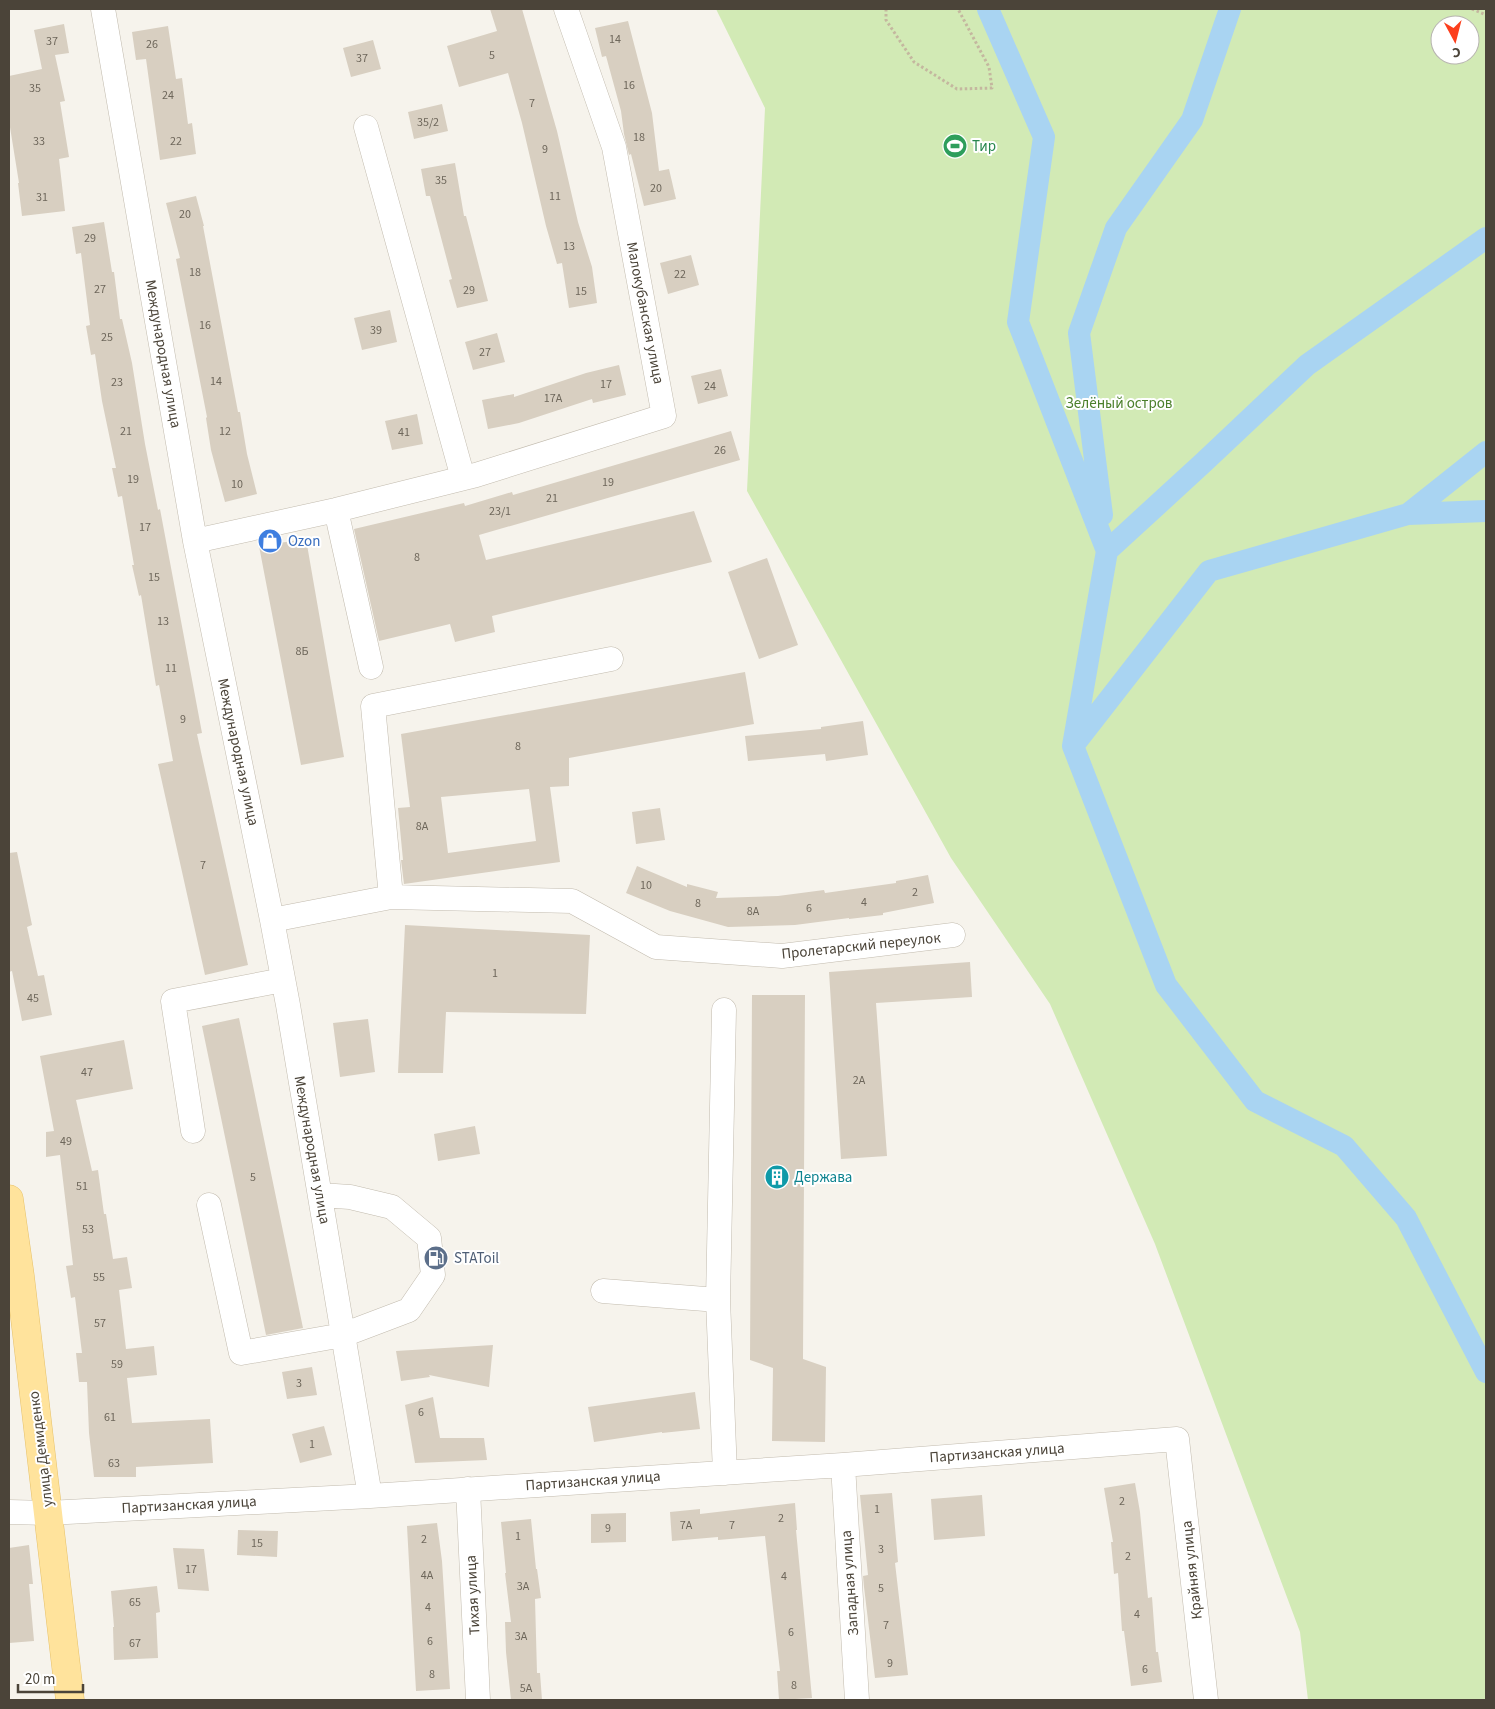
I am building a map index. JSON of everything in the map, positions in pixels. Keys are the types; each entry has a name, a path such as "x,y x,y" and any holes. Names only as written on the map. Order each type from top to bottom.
{"main road":[{"name":"улица Демиденко","path":"9,1198 14,1277 48,1513 70,1700"}],"street":[{"name":"Международная улица","path":"103,9 195,541 283,980 370,1496"},
{"name":"Малокубанская улица","path":"195,541 336,510 463,478 664,416 614,147 566,9"},
{"path":"366,127 463,478"},
{"path":"336,510 371,668"},
{"path":"390,897 372,706 611,659"},
{"name":"Пролетарский переулок","path":"272,920 390,897 572,901 656,947 782,956 953,935"},
{"path":"193,1131 173,1001 283,980"},
{"path":"724,1010 718,1300 725,1473"},
{"path":"209,1205 241,1353 343,1335 409,1310 433,1275 429,1238 392,1207 350,1197 320,1195"},
{"path":"603,1291 718,1300"},
{"name":"Партизанская улица","path":"9,1512 48,1513 370,1496 843,1465 1177,1439"},
{"name":"Крайняя улица","path":"1177,1439 1206,1700"},
{"name":"Западная улица","path":"843,1465 857,1700"},
{"name":"Тихая улица","path":"468,1489 478,1700"}],"path":[{"path":"886,9 886,20 914,62 957,89 992,88 989,68 958,9"},
{"path":"1472,9 1486,15"}],"green space":[{"name":"Зелёный остров","path":"716,9 1486,9 1486,1700 1308,1700 1300,1632 1155,1244 1050,1004 951,858 747,491 765,108"}],"building":[{"path":"490,9 522,9 557,131 578,222 592,267 597,303 569,308 562,263 557,264 546,226 522,123 508,73 459,87 447,46 497,31"},
{"path":"628,21 652,113 659,171 669,169 676,199 644,206 631,154 629,155 621,111 606,56 602,57 595,28"},
{"path":"64,24 69,53 55,55 65,101 60,102 69,157 59,159 65,211 22,216 19,183 9,121 9,76 42,69 34,30"},
{"path":"168,26 176,79 182,78 188,124 192,123 196,154 160,160 146,59 136,60 132,32"},
{"path":"373,40 381,69 351,77 343,48"},
{"path":"442,104 448,131 414,139 408,112"},
{"path":"455,163 464,216 466,216 488,301 457,308 449,280 452,279 430,196 426,196 421,169"},
{"path":"196,196 204,226 238,412 240,412 247,454 257,494 225,502 211,450 207,417 176,259 180,258 166,203"},
{"path":"104,222 112,272 114,272 120,319 122,319 132,363 145,444 158,510 160,509 202,733 197,734 248,965 205,975 158,764 173,761 159,685 156,686 141,595 139,596 132,565 134,565 122,496 118,497 112,468 116,468 102,401 95,354 91,355 86,326 90,325 81,253 76,254 72,227"},
{"path":"691,255 699,285 668,294 660,263"},
{"path":"390,310 397,342 362,350 354,318"},
{"path":"497,333 505,362 473,370 465,342"},
{"path":"619,365 626,395 593,403 592,399 519,423 488,429 482,400 514,394 514,397 586,373"},
{"path":"721,369 728,396 698,404 691,376"},
{"path":"417,414 423,444 392,450 385,421"},
{"path":"731,431 740,460 479,535 486,560 694,511 712,562 492,616 495,632 455,642 450,624 379,641 354,529 464,503 465,506 512,492 513,495"},
{"path":"306,539 344,757 301,765 259,546"},
{"path":"767,558 798,645 759,659 728,572"},
{"path":"745,672 754,724 569,758 569,786 550,787 560,862 404,884 398,808 410,807 401,734","holes":["529,789 536,841 448,853 441,797"]},
{"path":"863,721 868,755 826,761 825,754 748,761 745,736 821,729 821,727"},
{"path":"660,808 665,840 636,844 632,812"},
{"path":"17,852 32,925 27,927 38,976 44,975 52,1015 22,1021 12,971 9,972 9,853"},
{"path":"637,866 687,887 687,884 718,892 716,898 778,896 824,890 825,893 896,883 896,881 928,875 934,903 883,913 883,915 849,919 795,925 728,927 670,911 626,893"},
{"path":"405,925 590,935 586,1014 446,1012 443,1073 398,1073"},
{"path":"970,962 972,997 876,1003 887,1156 841,1159 829,972"},
{"name":"Держава","path":"752,995 805,995 803,1359 826,1367 825,1442 772,1441 773,1368 750,1360"},
{"path":"239,1018 303,1328 266,1335 202,1026"},
{"path":"368,1019 375,1072 340,1077 333,1023"},
{"path":"124,1040 133,1089 76,1100 92,1171 98,1170 113,1259 127,1257 132,1288 119,1290 126,1349 154,1346 157,1375 127,1378 132,1423 210,1419 213,1463 136,1467 136,1477 94,1477 89,1433 87,1382 79,1382 76,1353 82,1353 75,1297 71,1298 66,1266 73,1265 60,1155 46,1157 46,1132 54,1131 40,1056"},
{"path":"475,1126 480,1154 438,1161 434,1134"},
{"path":"493,1345 489,1387 429,1375 430,1377 401,1381 396,1351"},
{"path":"312,1367 317,1395 287,1399 282,1372"},
{"path":"695,1392 700,1429 662,1432 594,1442 588,1407"},
{"path":"433,1397 440,1438 484,1438 487,1460 415,1463 405,1405"},
{"path":"324,1426 332,1455 300,1463 292,1434"},
{"path":"1135,1483 1140,1512 1148,1598 1152,1597 1156,1652 1158,1652 1162,1682 1131,1686 1124,1631 1122,1631 1118,1573 1114,1574 1111,1542 1113,1542 1104,1488"},
{"path":"892,1493 898,1562 895,1563 908,1675 875,1678 863,1576 868,1575 860,1495"},
{"path":"982,1495 985,1536 934,1540 931,1499"},
{"path":"795,1503 812,1698 779,1700 777,1671 780,1671 765,1536 718,1540 718,1537 672,1541 670,1512 700,1509 700,1514"},
{"path":"626,1513 626,1542 591,1543 591,1514"},
{"path":"531,1519 541,1598 535,1599 537,1673 540,1673 542,1700 511,1700 505,1622 511,1622 501,1522"},
{"path":"437,1523 442,1561 450,1689 416,1691 407,1526"},
{"path":"238,1530 278,1531 277,1557 237,1555"},
{"path":"29,1545 33,1584 29,1584 34,1641 9,1643 9,1548"},
{"path":"173,1548 204,1549 209,1591 178,1589"},
{"path":"157,1586 160,1612 156,1613 158,1658 114,1660 111,1591"}],"waterway":[{"path":"988,9 1044,137 1018,322 1107,551 1073,746 1166,985 1255,1101 1344,1146 1406,1218 1486,1372"},
{"path":"1102,515 1079,333 1116,228 1192,120 1230,9"},
{"path":"1107,551 1307,365 1486,238"},
{"path":"1076,742 1209,571 1408,514 1486,452"},
{"path":"1408,514 1486,511"}],"place":[{"name":"Тир","path":"955,146"},
{"name":"Ozon","path":"270,541"},
{"name":"Держава","path":"777,1177"},
{"name":"STAToil","path":"436,1258"}]}
